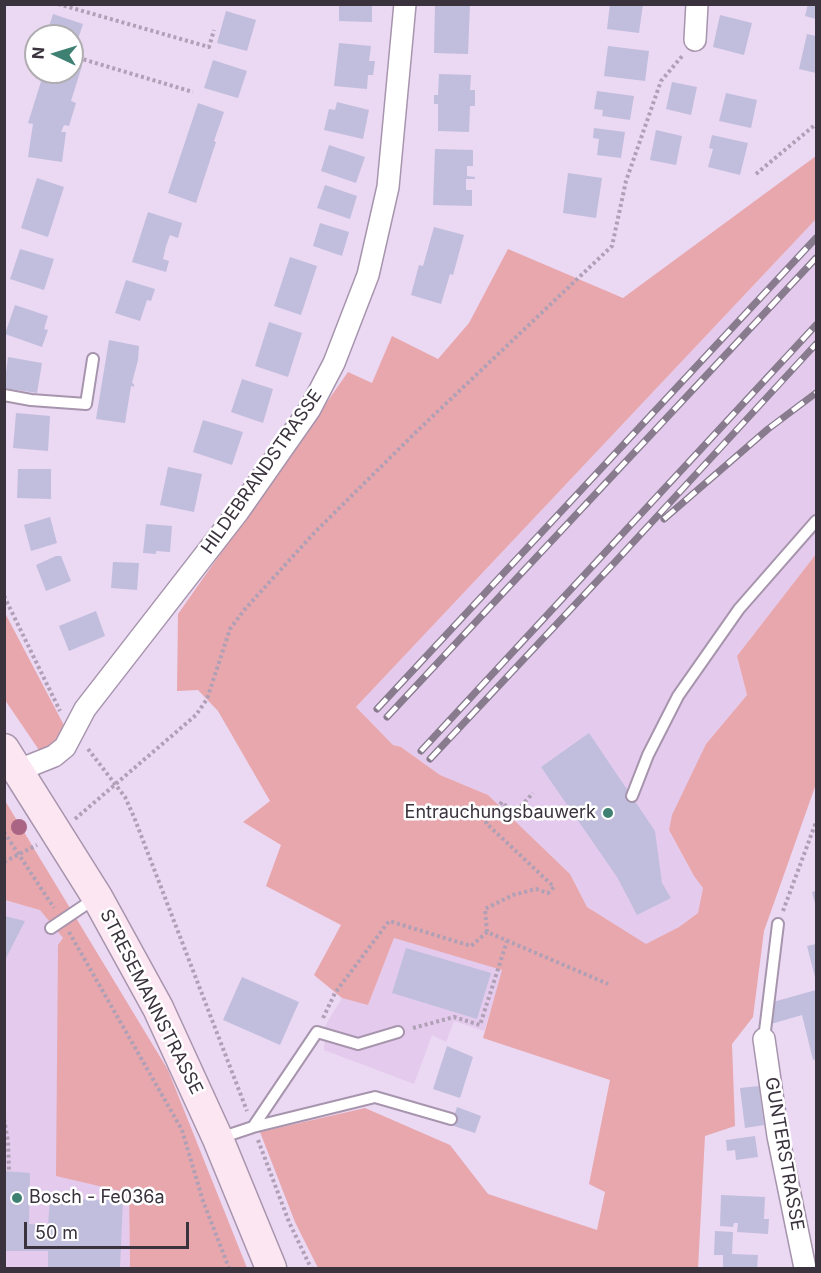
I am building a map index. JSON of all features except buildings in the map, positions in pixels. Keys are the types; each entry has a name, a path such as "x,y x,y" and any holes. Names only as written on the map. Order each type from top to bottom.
{"main road":[{"name":"STRESEMANNSTRASSE","path":"12,760 97,897 158,1008 218,1139 271,1269"}],"street":[{"name":"HILDEBRANDSTRASSE","path":"12,760 54,756 65,747 85,709 238,512 310,409 334,363 368,275 388,187 405,4"},
{"path":"695,40 697,4"},
{"name":"GUNTERSTRASSE","path":"765,1039 778,1136 805,1269"}],"lane":[{"path":"4,395 31,400 86,404 93,359"},
{"path":"632,796 648,755 678,696 739,609 816,521"},
{"path":"51,928 97,897"},
{"path":"765,1039 778,924"},
{"path":"253,1127 317,1032 358,1044 398,1032"},
{"path":"218,1139 253,1127 375,1097 451,1119"}],"path":[{"path":"58,4 209,47 214,30"},
{"path":"4,862 75,819 196,715 207,699 230,629 245,609 315,532 406,441 612,246 626,182 661,81 695,40"},
{"path":"84,60 193,92"},
{"path":"756,174 816,124"},
{"path":"4,596 57,706 125,797 289,1222 311,1269"},
{"path":"487,932 485,909 513,895 536,889 548,893 554,887 486,823 502,802 514,814 533,794"},
{"path":"778,924 816,822"},
{"path":"4,832 62,921 182,1130 203,1201 229,1269"},
{"path":"317,1032 335,993 389,921 471,946 487,932"},
{"path":"487,932 608,984"},
{"path":"398,1032 454,1017 480,1025 507,941"},
{"path":"4,1119 8,1141 9,1171"}],"shaded area":[{"path":"816,156 816,219 356,707 393,745 401,747 440,775 488,795 570,874 587,907 646,944 679,927 698,913 703,888 669,830 672,815 706,744 747,695 737,656 816,554 816,784 764,931 753,1017 732,1044 735,1126 705,1136 698,1268 318,1268 295,1222 260,1132 365,1108 450,1145 488,1194 597,1230 605,1192 589,1184 610,1080 483,1038 502,970 394,938 368,1005 342,998 314,975 341,925 266,886 281,845 243,822 270,801 218,711 198,690 177,691 178,614 348,372 372,383 392,336 438,359 469,323 508,249 623,298"},
{"path":"816,219 816,554 737,656 747,695 706,744 669,830 703,888 698,913 679,927 646,945 587,907 570,874 488,795 440,775 401,747 393,745 356,707"},
{"path":"4,611 67,731 41,753 5,700"},
{"path":"4,799 168,1070 247,1268 130,1268 129,1193 56,1176 58,945 63,938 40,910 5,900"},
{"path":"4,900 40,909 63,938 129,1193 130,1268 5,1268"},
{"path":"394,938 503,970 484,1031 454,1021 446,1042 432,1035 414,1084 324,1050 325,1026 342,998 368,1004"}],"railway":[{"path":"377,709 816,238"},
{"path":"387,717 816,258"},
{"path":"421,751 816,325"},
{"path":"430,759 816,344"},
{"path":"664,519 768,429 816,393"}],"place":[{"name":"Entrauchungsbauwerk","path":"608,813"},
{"name":"Bosch - Fe036a","path":"17,1198"}]}
